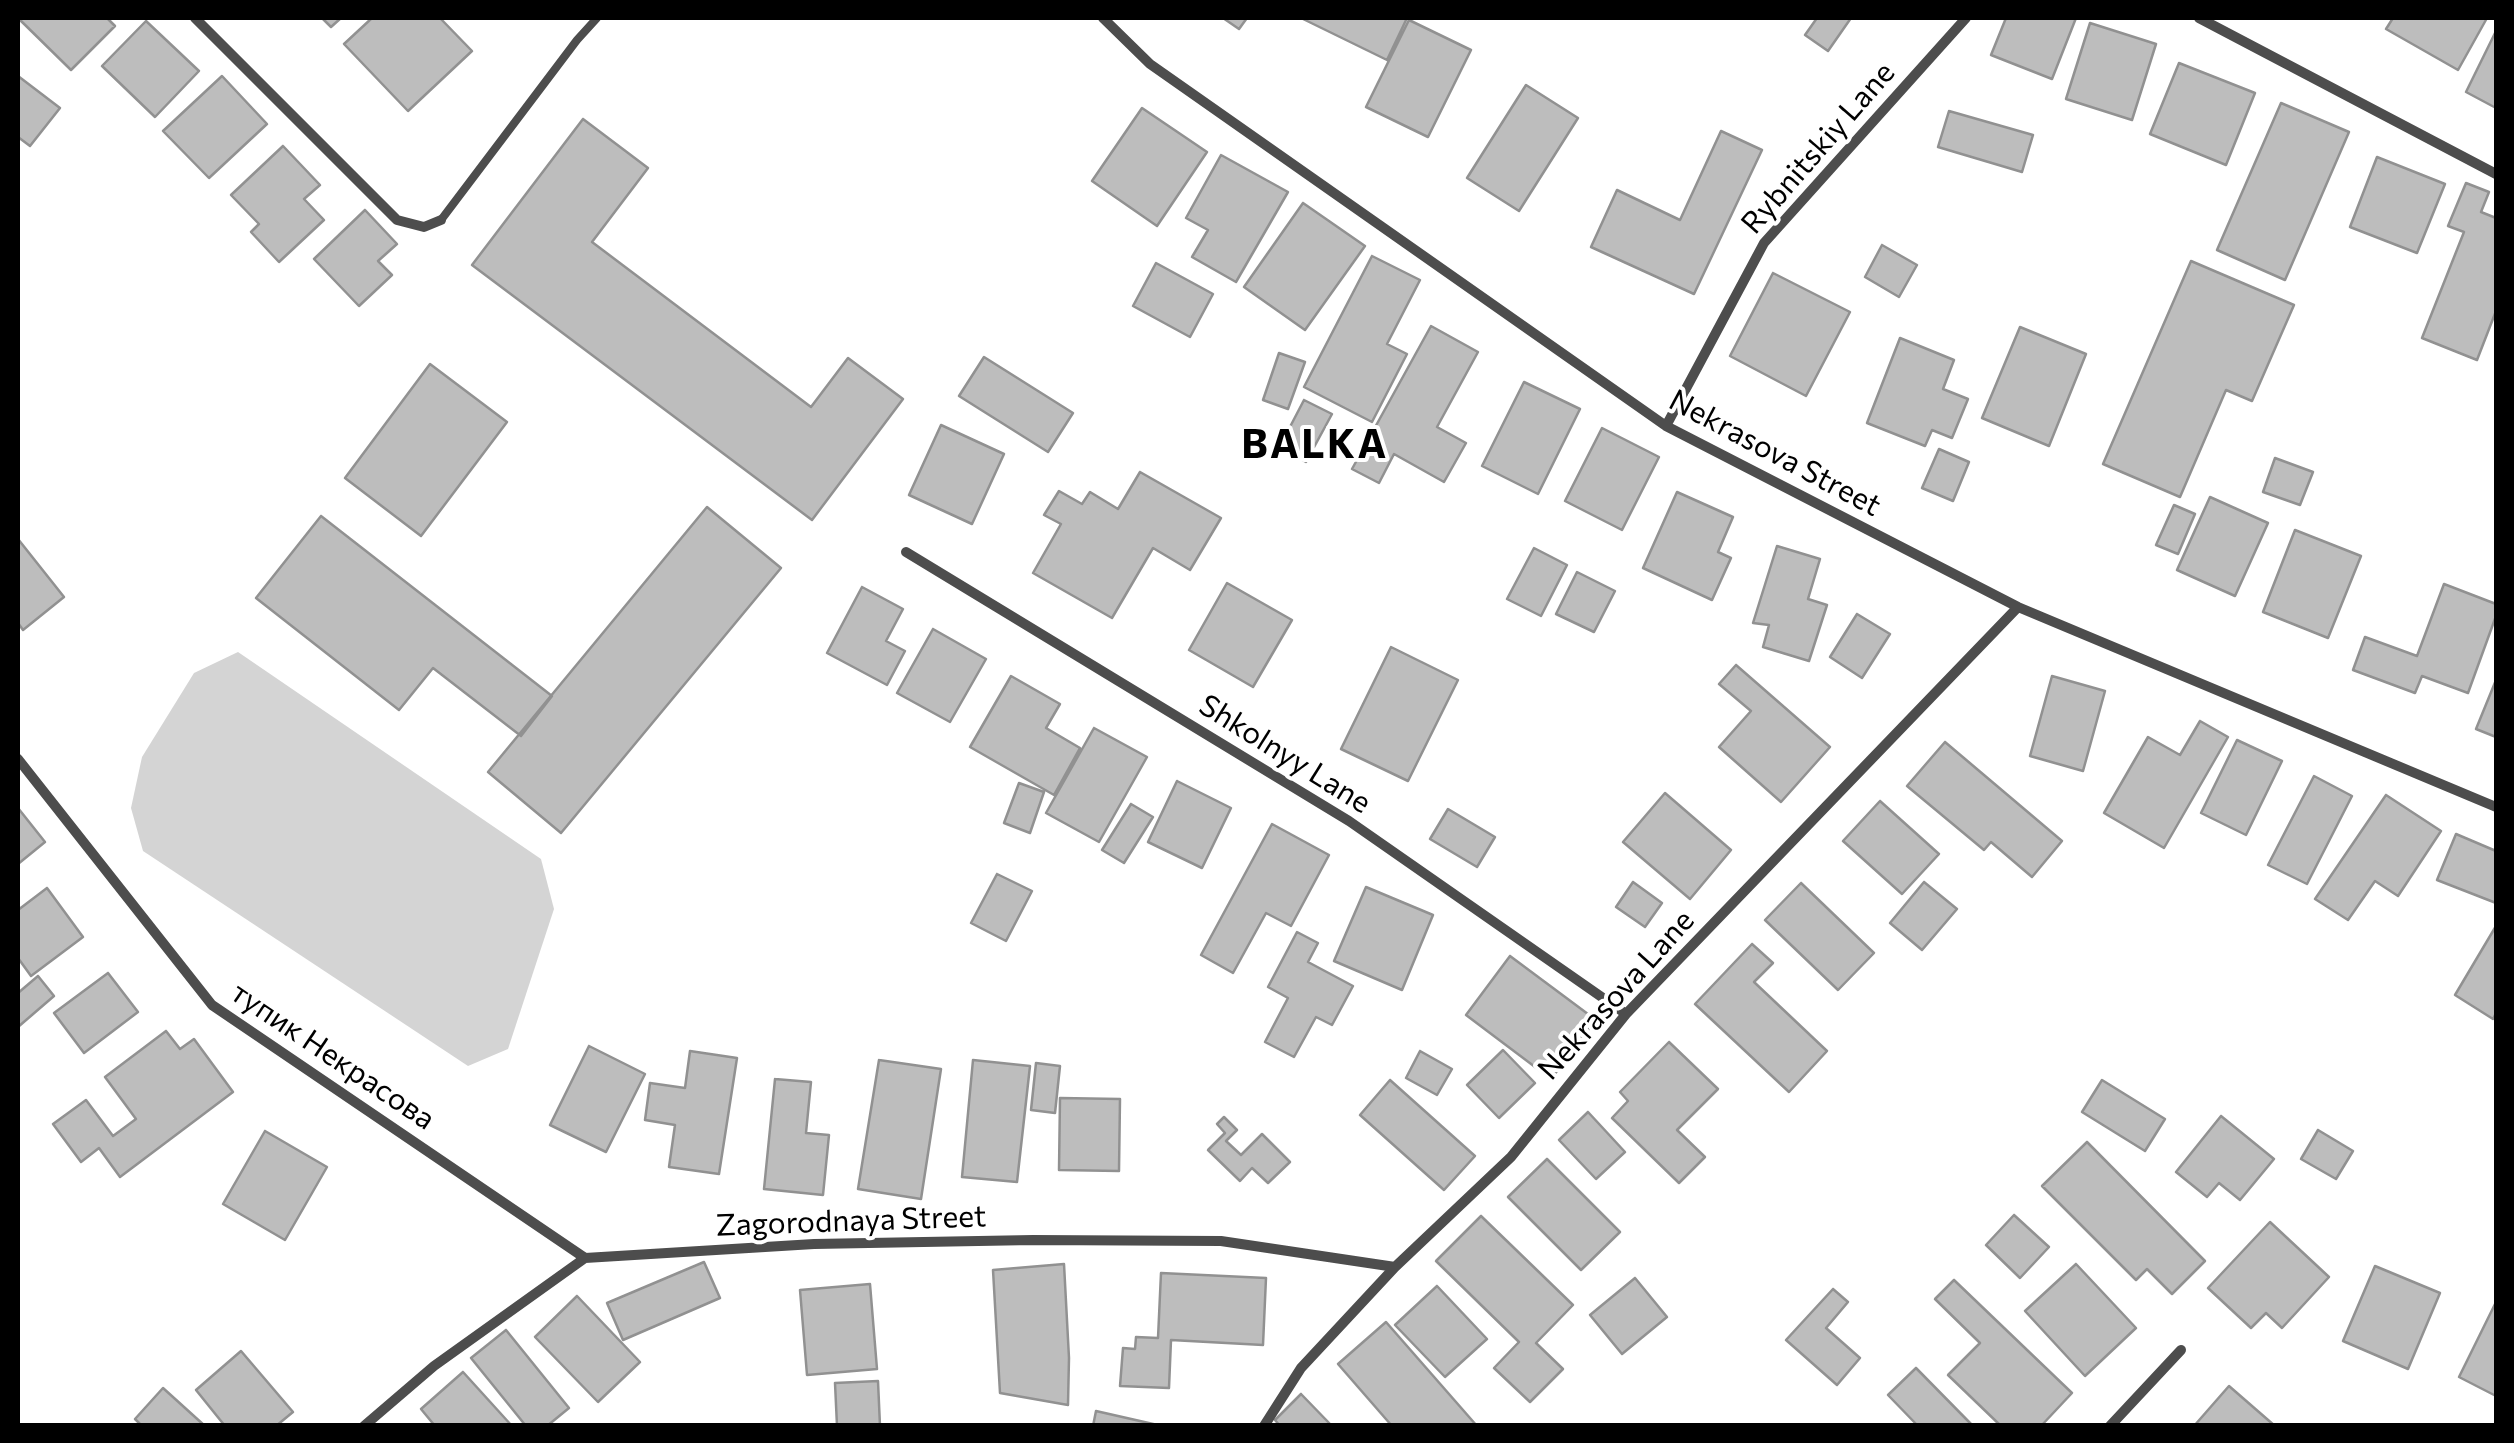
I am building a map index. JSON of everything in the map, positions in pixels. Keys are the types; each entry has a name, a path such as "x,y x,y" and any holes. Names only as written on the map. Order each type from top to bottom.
{"street":[{"path":"196,18 397,220 424,227 441,220"},
{"name":"Nekrasova Street","path":"1103,18 1150,64 1666,426 2018,607 2496,806"},
{"name":"Rybnitskiy Lane","path":"1666,426 1764,243 1966,18"},
{"path":"2200,18 2496,174"},
{"name":"Shkolnyy Lane","path":"906,552 1350,822 1626,1014"},
{"name":"Nekrasova Lane","path":"1264,1426 1301,1368 1396,1266 1511,1157 1626,1014 2018,607"},
{"name":"тупик Некрасова","path":"18,759 212,1004 586,1258"},
{"name":"Zagorodnaya Street","path":"586,1258 814,1244 1202,1241 1396,1266"},
{"path":"364,1426 434,1366 586,1258"},
{"path":"2110,1426 2181,1350"}],"lane":[{"path":"441,220 597,18"}],"shaded area":[{"path":"238,652 541,859 554,909 508,1049 468,1066 143,851 131,808 142,757 194,673"}],"building":[{"path":"18,18 107,18 115,26 71,70"},
{"path":"322,18 341,18 331,27"},
{"path":"372,18 440,18 472,51 408,111 344,44"},
{"path":"1223,18 1247,18 1239,29"},
{"path":"1301,18 1407,18 1387,60"},
{"path":"1817,18 1851,18 1828,51 1805,35"},
{"path":"2006,18 2076,18 2052,79 1991,55"},
{"path":"2393,18 2487,18 2458,70 2386,29"},
{"path":"1409,20 1471,50 1428,137 1366,107"},
{"path":"146,21 199,71 155,117 102,66"},
{"path":"2090,23 2156,44 2132,120 2066,99"},
{"path":"2496,31 2496,108 2466,92"},
{"path":"2179,63 2255,93 2226,165 2150,134"},
{"path":"18,76 60,108 30,146 18,137"},
{"path":"222,76 267,124 209,178 163,131"},
{"path":"1526,85 1578,118 1519,211 1467,178"},
{"path":"2281,103 2349,132 2285,280 2217,250"},
{"path":"1142,108 1207,152 1157,226 1092,181"},
{"path":"1949,111 2033,135 2022,172 1938,147"},
{"path":"583,119 648,168 592,242 811,407 848,358 903,399 812,520 472,265"},
{"path":"1721,131 1762,150 1694,294 1591,247 1617,190 1680,220"},
{"path":"283,146 320,185 304,199 324,220 279,262 251,232 259,224 231,195"},
{"path":"1221,155 1288,192 1236,282 1192,257 1208,230 1186,218"},
{"path":"2377,157 2445,184 2417,253 2350,227"},
{"path":"2466,183 2489,192 2481,212 2496,218 2496,311 2477,360 2422,338 2464,232 2448,226"},
{"path":"1303,203 1365,246 1305,330 1244,287"},
{"path":"365,210 397,244 378,261 392,275 359,306 314,259"},
{"path":"1882,245 1917,265 1899,297 1865,277"},
{"path":"1372,256 1420,280 1387,344 1407,354 1372,422 1304,387"},
{"path":"2191,261 2294,305 2252,401 2226,390 2180,497 2103,464"},
{"path":"1156,263 1213,294 1190,337 1133,306"},
{"path":"1773,273 1850,312 1806,396 1730,356"},
{"path":"1431,326 1478,352 1437,427 1466,443 1444,482 1394,454 1379,483 1352,469"},
{"path":"2020,327 2086,354 2049,446 1982,418"},
{"path":"1900,338 1954,360 1943,389 1968,399 1952,438 1932,430 1925,446 1867,423"},
{"path":"1279,353 1305,362 1288,409 1263,400"},
{"path":"984,357 1073,413 1048,452 959,396"},
{"path":"430,364 507,422 421,536 345,478"},
{"path":"1524,382 1580,409 1538,494 1482,466"},
{"path":"1304,400 1332,414 1306,462 1279,448"},
{"path":"941,425 1004,454 972,524 909,495"},
{"path":"1602,428 1659,457 1622,530 1565,501"},
{"path":"1939,449 1969,462 1953,501 1922,488"},
{"path":"2275,458 2313,472 2300,505 2263,492"},
{"path":"1140,472 1221,518 1190,570 1153,548 1112,618 1033,573 1061,524 1044,515 1059,491 1082,504 1090,492 1118,509"},
{"path":"1677,492 1733,517 1718,552 1731,558 1712,600 1643,568"},
{"path":"2210,497 2268,523 2235,596 2177,570"},
{"path":"2174,505 2195,514 2178,554 2156,545"},
{"path":"707,507 781,568 561,833 488,772"},
{"path":"321,516 552,696 521,736 433,668 399,710 256,598"},
{"path":"2295,530 2361,556 2328,638 2263,612"},
{"path":"18,539 64,597 23,630 18,623"},
{"path":"1777,546 1820,559 1808,599 1827,605 1809,661 1763,647 1769,625 1753,623"},
{"path":"1534,548 1567,565 1541,616 1507,599"},
{"path":"1577,572 1615,591 1594,632 1556,614"},
{"path":"1227,583 1292,620 1253,687 1189,650"},
{"path":"2444,584 2496,604 2496,616 2468,693 2422,676 2415,693 2353,670 2365,637 2417,656"},
{"path":"862,587 903,609 886,641 905,651 887,685 827,653"},
{"path":"1857,614 1890,634 1862,678 1830,657"},
{"path":"933,629 986,659 950,722 897,693"},
{"path":"1391,647 1458,680 1408,781 1341,749"},
{"path":"1736,665 1830,747 1781,802 1719,747 1751,711 1719,684"},
{"path":"1011,676 1060,704 1046,728 1080,748 1054,795 970,747"},
{"path":"2052,676 2105,691 2083,771 2030,756"},
{"path":"2496,680 2496,737 2476,729"},
{"path":"2200,721 2228,737 2164,848 2104,813 2148,737 2180,755"},
{"path":"1094,728 1147,757 1099,842 1046,813"},
{"path":"2237,740 2282,761 2246,835 2201,813"},
{"path":"1945,742 2062,841 2032,877 1991,842 1984,850 1907,786"},
{"path":"2314,776 2352,796 2307,884 2268,865"},
{"path":"1177,781 1231,808 1202,868 1148,842"},
{"path":"1019,783 1044,792 1030,833 1004,823"},
{"path":"1665,793 1731,850 1690,899 1623,842"},
{"path":"2386,795 2441,831 2398,896 2375,881 2348,920 2315,899"},
{"path":"1880,801 1939,854 1902,894 1843,841"},
{"path":"1131,804 1153,817 1124,863 1102,850"},
{"path":"18,808 45,842 18,864"},
{"path":"1448,809 1495,837 1477,867 1430,839"},
{"path":"1272,824 1329,855 1291,926 1266,913 1233,973 1201,955"},
{"path":"2456,834 2496,851 2496,903 2437,880"},
{"path":"997,874 1032,891 1006,941 971,923"},
{"path":"1633,882 1662,903 1645,927 1616,907"},
{"path":"1924,882 1957,909 1922,950 1890,923"},
{"path":"1801,883 1874,953 1838,990 1765,920"},
{"path":"1366,887 1433,915 1402,990 1334,961"},
{"path":"47,888 83,937 31,976 18,958 18,910"},
{"path":"2496,926 2496,1013 2493,1019 2455,995"},
{"path":"1297,932 1318,943 1308,962 1353,986 1332,1025 1316,1017 1294,1057 1265,1042 1288,998 1268,987"},
{"path":"1752,944 1773,963 1754,982 1827,1051 1789,1092 1695,1004"},
{"path":"1510,956 1596,1020 1551,1079 1466,1015"},
{"path":"108,973 138,1012 84,1053 54,1013"},
{"path":"38,976 54,996 18,1027 18,993"},
{"path":"166,1031 180,1049 194,1039 233,1092 120,1177 99,1148 81,1162 53,1124 86,1100 113,1136 136,1119 105,1077"},
{"path":"1669,1042 1718,1089 1677,1130 1705,1157 1679,1183 1612,1118 1628,1101 1620,1092"},
{"path":"589,1046 645,1074 606,1152 550,1125"},
{"path":"1503,1050 1535,1083 1499,1118 1467,1085"},
{"path":"690,1051 737,1058 719,1174 669,1167 675,1125 645,1120 650,1083 685,1088"},
{"path":"1420,1051 1452,1069 1437,1095 1406,1078"},
{"path":"879,1060 941,1069 921,1199 858,1189"},
{"path":"973,1060 1030,1066 1017,1182 962,1177"},
{"path":"1036,1063 1060,1066 1055,1113 1031,1110"},
{"path":"775,1079 811,1082 806,1133 829,1135 823,1195 764,1189"},
{"path":"1390,1080 1475,1156 1444,1190 1360,1115"},
{"path":"2102,1080 2165,1119 2145,1151 2082,1112"},
{"path":"1060,1098 1120,1099 1119,1171 1059,1170"},
{"path":"1588,1112 1625,1152 1596,1179 1559,1140"},
{"path":"2221,1116 2274,1159 2240,1200 2219,1183 2207,1197 2176,1172"},
{"path":"1224,1117 1237,1130 1226,1141 1241,1155 1262,1134 1290,1162 1268,1183 1252,1168 1240,1181 1208,1150 1225,1133 1217,1124"},
{"path":"2318,1130 2353,1151 2336,1179 2301,1159"},
{"path":"265,1131 327,1167 285,1240 223,1204"},
{"path":"2087,1142 2205,1261 2172,1294 2147,1269 2136,1280 2042,1186"},
{"path":"1547,1159 1620,1232 1581,1270 1508,1197"},
{"path":"2014,1215 2049,1247 2020,1278 1986,1245"},
{"path":"1481,1216 1573,1305 1536,1343 1563,1369 1530,1402 1494,1368 1519,1342 1436,1261"},
{"path":"2270,1222 2329,1277 2282,1328 2266,1313 2251,1328 2208,1288"},
{"path":"704,1262 720,1298 623,1340 607,1303"},
{"path":"1064,1264 1068,1405 1000,1393 993,1270"},
{"path":"2076,1264 2136,1328 2085,1376 2025,1311"},
{"path":"2375,1266 2440,1293 2408,1369 2343,1341"},
{"path":"1161,1273 1266,1278 1263,1345 1171,1340 1169,1388 1120,1386 1123,1348 1135,1349 1136,1337 1158,1338"},
{"path":"1635,1278 1667,1317 1622,1354 1590,1315"},
{"path":"1954,1280 2072,1393 2041,1426 2001,1426 1948,1375 1980,1343 1935,1299"},
{"path":"870,1284 877,1369 807,1375 800,1290"},
{"path":"1437,1286 1487,1339 1445,1377 1395,1325"},
{"path":"1833,1289 1848,1302 1826,1328 1860,1358 1837,1385 1786,1340"},
{"path":"577,1296 640,1362 598,1402 535,1337"},
{"path":"2496,1302 2496,1396 2459,1377"},
{"path":"1386,1322 1477,1426 1392,1426 1338,1364"},
{"path":"506,1330 569,1408 547,1426 526,1426 471,1358"},
{"path":"241,1351 293,1412 276,1426 225,1426 196,1390"},
{"path":"1916,1368 1973,1426 1918,1426 1888,1395"},
{"path":"463,1372 512,1426 435,1426 421,1409"},
{"path":"878,1381 880,1426 837,1426 835,1383"},
{"path":"2229,1386 2275,1426 2194,1426"},
{"path":"163,1388 205,1426 142,1426 135,1419"},
{"path":"1301,1394 1332,1426 1280,1426 1275,1420"},
{"path":"1096,1411 1162,1426 1093,1426"}],"district":[{"name":"BALKA","path":"1315,445"}]}
